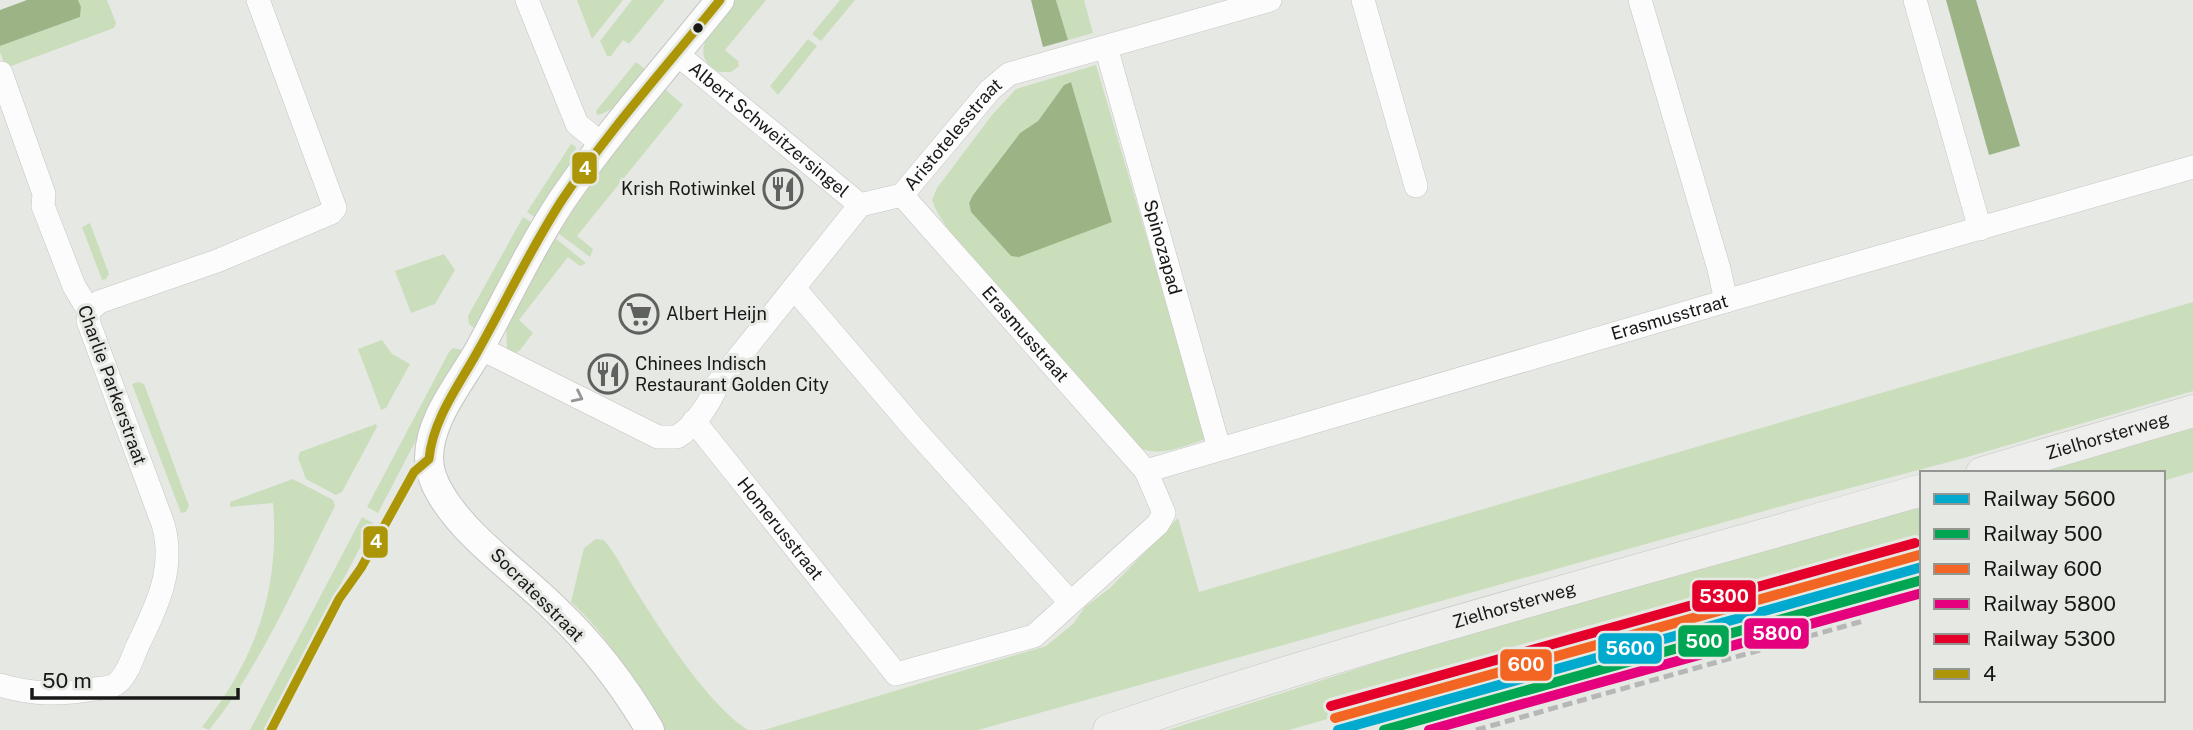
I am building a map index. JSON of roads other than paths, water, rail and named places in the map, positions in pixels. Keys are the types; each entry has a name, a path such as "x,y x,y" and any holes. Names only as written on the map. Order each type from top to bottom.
{"main road":[{"name":"Zielhorsterweg","path":"1989,471 2193,411"},
{"name":"Zielhorsterweg","path":"1109,730 1186,704 1480,616 1920,491"}],"street":[{"path":"89,311 99,302 217,261 331,213 335,208 258,0"},
{"path":"527,0 577,124 603,145"},
{"name":"Albert Schweitzersingel","path":"429,459 431,440 442,414 532,249 563,199 720,0"},
{"name":"Aristotelesstraat","path":"860,205 902,195 990,90 1009,74 1270,0"},
{"path":"1363,0 1416,186"},
{"path":"1640,0 1726,301"},
{"path":"1915,0 1980,229"},
{"name":"Spinozapad","path":"1106,47 1219,448"},
{"name":"Albert Schweitzersingel","path":"677,54 860,205"},
{"name":"Charlie Parkerstraat","path":"0,685 26,693 66,694 114,686 124,675 158,604 169,558 168,541 88,321 89,311 74,286 43,206 44,194 1,73"},
{"name":"Erasmusstraat","path":"1146,471 2193,167"},
{"name":"Erasmusstraat","path":"902,195 1146,471 1164,513"},
{"path":"480,348 658,437 677,438 694,421 712,397 718,383 860,205"},
{"path":"794,288 916,431 1070,602"},
{"name":"Homerusstraat","path":"694,421 896,674 1034,636 1158,524 1164,513"},
{"name":"Socratesstraat","path":"429,459 435,484 459,520 557,611 601,662 650,730"}],"railway":[{"path":"1428,730 1629,655 1811,598"},
{"path":"1476,730 1863,621"}],"rail line":[{"name":"5300","path":"1331,706 1915,543"},
{"name":"600","path":"1335,718 1919,555"},
{"name":"5600","path":"1338,730 1920,568"},
{"name":"500","path":"1384,730 1920,581"},
{"name":"5800","path":"1429,730 1920,594"}],"place":[{"name":"Krish Rotiwinkel","path":"783,189"},
{"name":"Albert Heijn","path":"639,314"},
{"name":"Chinees Indisch Restaurant Golden City","path":"608,374"}]}
